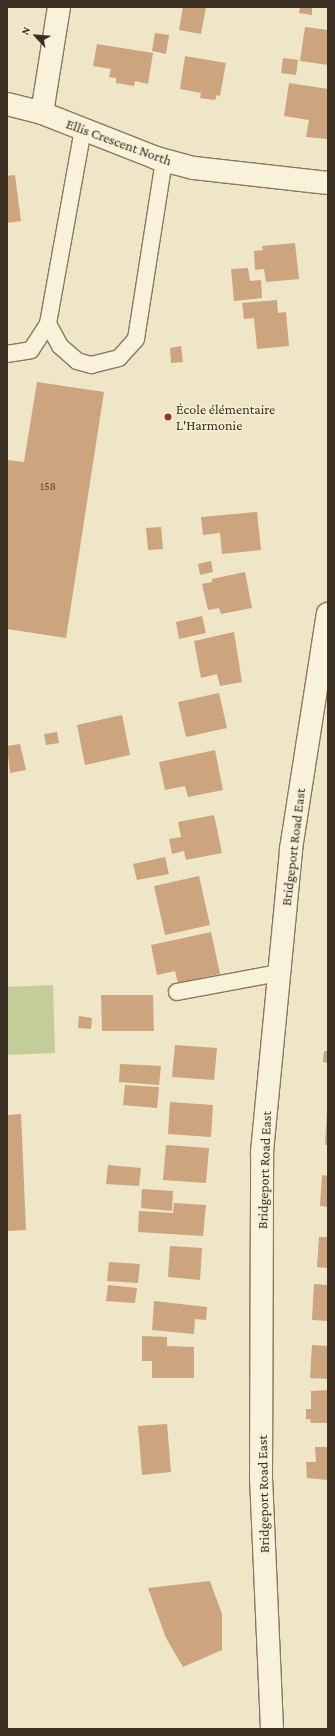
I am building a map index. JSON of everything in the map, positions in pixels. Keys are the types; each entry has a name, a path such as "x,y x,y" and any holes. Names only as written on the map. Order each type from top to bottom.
{"main road":[{"path":"42,113 58,7"},
{"name":"Ellis Crescent North","path":"7,104 42,113 164,160 194,168 328,183"},
{"name":"Bridgeport Road East","path":"272,1729 261,1479 262,1152 291,849 328,614"}],"lane":[{"path":"7,354 31,350 48,324 83,129"},
{"path":"48,324 60,346 77,361 91,365 119,358 136,339 164,160"},
{"path":"177,992 279,973"}],"green space":[{"path":"53,985 55,1053 7,1055 7,987"}],"building":[{"path":"183,7 206,7 201,34 179,30"},
{"path":"300,7 312,7 312,15 299,13"},
{"path":"305,27 328,30 328,65 300,61"},
{"path":"155,33 169,35 166,54 152,51"},
{"path":"97,44 153,53 148,84 135,81 134,86 116,83 116,78 109,77 111,69 93,66"},
{"path":"185,56 226,63 220,96 217,95 215,100 200,98 201,93 180,89"},
{"path":"283,58 298,60 296,75 281,73"},
{"path":"289,83 328,89 328,139 306,137 309,120 284,116"},
{"path":"15,175 21,221 7,223 7,176"},
{"path":"295,243 299,279 266,282 264,269 255,270 254,251 263,250 262,246"},
{"path":"248,268 250,281 261,280 262,298 234,301 231,269"},
{"path":"277,300 278,313 286,312 289,346 257,349 254,318 244,319 242,303"},
{"path":"181,346 183,362 171,363 170,348"},
{"path":"37,382 104,392 66,638 7,629 7,460 24,462"},
{"path":"257,512 261,550 222,554 220,533 203,535 201,517"},
{"path":"161,527 163,549 148,550 146,528"},
{"path":"211,561 213,572 200,575 198,564"},
{"path":"245,572 252,608 221,614 219,608 208,610 202,584 212,582 212,579"},
{"path":"202,616 206,633 179,639 176,622"},
{"path":"234,632 242,682 220,686 217,674 201,678 194,641"},
{"path":"219,693 227,728 186,737 178,702"},
{"path":"122,715 130,755 85,765 77,725"},
{"path":"57,732 59,743 46,745 44,734"},
{"path":"20,744 26,770 10,773 7,746"},
{"path":"215,750 223,790 188,797 185,786 165,790 159,762"},
{"path":"214,815 222,853 186,860 184,851 172,854 169,839 181,837 178,822"},
{"path":"165,857 169,874 137,880 133,864"},
{"path":"199,876 210,925 165,935 154,886"},
{"path":"211,932 220,974 178,983 175,971 157,975 151,945"},
{"path":"101,995 153,995 154,1031 102,1031"},
{"path":"79,1016 92,1018 91,1029 78,1028"},
{"path":"175,1045 217,1048 214,1080 172,1077"},
{"path":"324,1051 328,1051 328,1063 323,1062"},
{"path":"120,1064 161,1066 159,1085 119,1082"},
{"path":"125,1085 159,1087 157,1108 123,1105"},
{"path":"170,1102 213,1105 211,1137 168,1134"},
{"path":"327,1110 328,1145 325,1145"},
{"path":"21,1114 26,1230 7,1231 7,1115"},
{"path":"166,1145 209,1148 206,1183 163,1180"},
{"path":"108,1165 141,1168 139,1186 106,1184"},
{"path":"322,1175 328,1176 328,1207 320,1206"},
{"path":"142,1189 173,1191 172,1211 141,1208"},
{"path":"174,1203 206,1205 203,1236 138,1232 139,1211 173,1213"},
{"path":"319,1237 328,1237 328,1268 317,1267"},
{"path":"170,1246 202,1248 200,1280 168,1277"},
{"path":"109,1262 140,1264 138,1283 107,1281"},
{"path":"314,1284 328,1285 328,1321 312,1320"},
{"path":"108,1285 137,1288 135,1303 106,1301"},
{"path":"154,1301 207,1307 206,1320 195,1319 194,1334 152,1330"},
{"path":"142,1336 167,1337 167,1346 194,1347 194,1378 152,1378 152,1361 142,1361"},
{"path":"312,1345 328,1346 328,1379 310,1378"},
{"path":"328,1390 328,1423 311,1423 310,1419 306,1419 306,1409 311,1409 311,1391"},
{"path":"167,1424 171,1472 142,1475 138,1426"},
{"path":"315,1447 328,1447 328,1480 307,1478 306,1462 316,1462"},
{"path":"210,1581 222,1614 222,1650 183,1667 166,1638 148,1588"}],"place":[{"name":"École élémentaire L'Harmonie","path":"168,417"}]}
